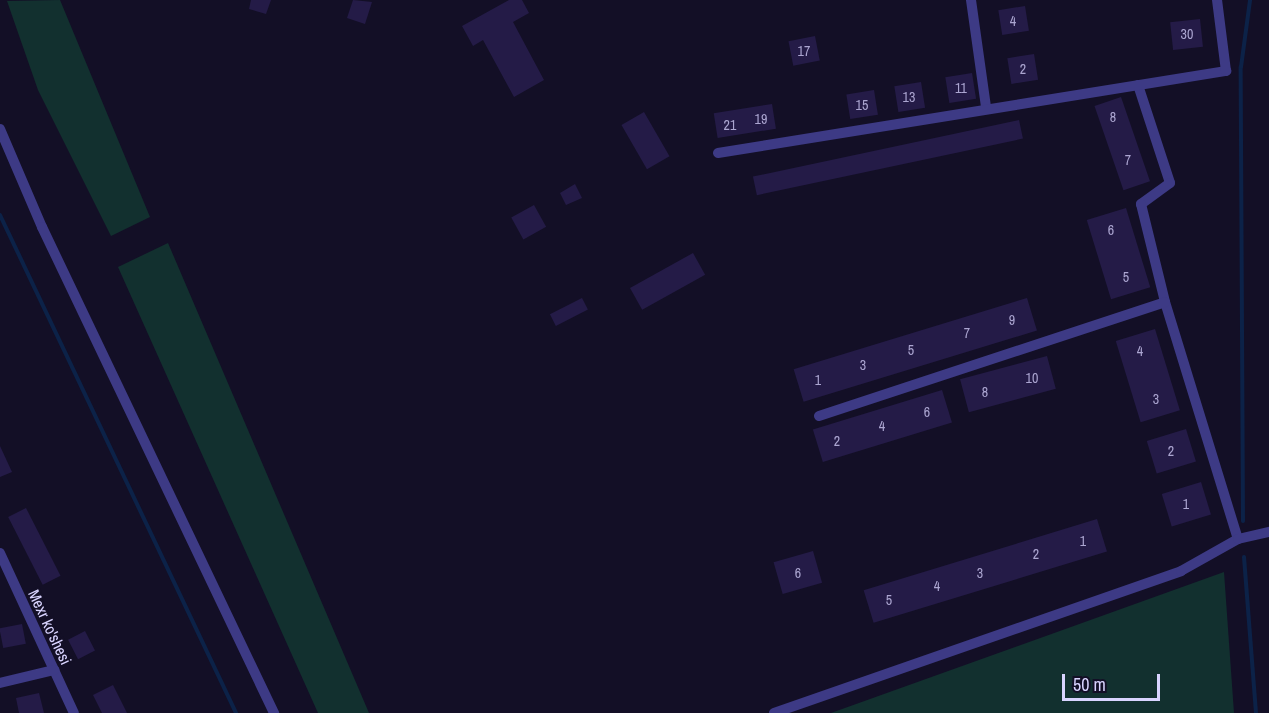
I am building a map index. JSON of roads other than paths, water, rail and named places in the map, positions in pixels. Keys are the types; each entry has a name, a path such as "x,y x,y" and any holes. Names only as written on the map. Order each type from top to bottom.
{"street":[{"path":"971,0 986,107"},
{"path":"718,153 986,107 1226,71 1217,0"},
{"path":"1138,85 1170,183 1141,204 1165,302 1238,539"},
{"path":"0,129 38,217 274,713"},
{"path":"819,416 1165,302"},
{"path":"774,713 1181,571 1238,539 1269,532"},
{"name":"Mexr ko'shesi","path":"0,553 74,713"},
{"path":"0,683 54,670"}],"waterway":[{"path":"1243,521 1241,67 1250,0"},
{"path":"0,215 236,713"},
{"path":"1244,557 1256,713"}]}
